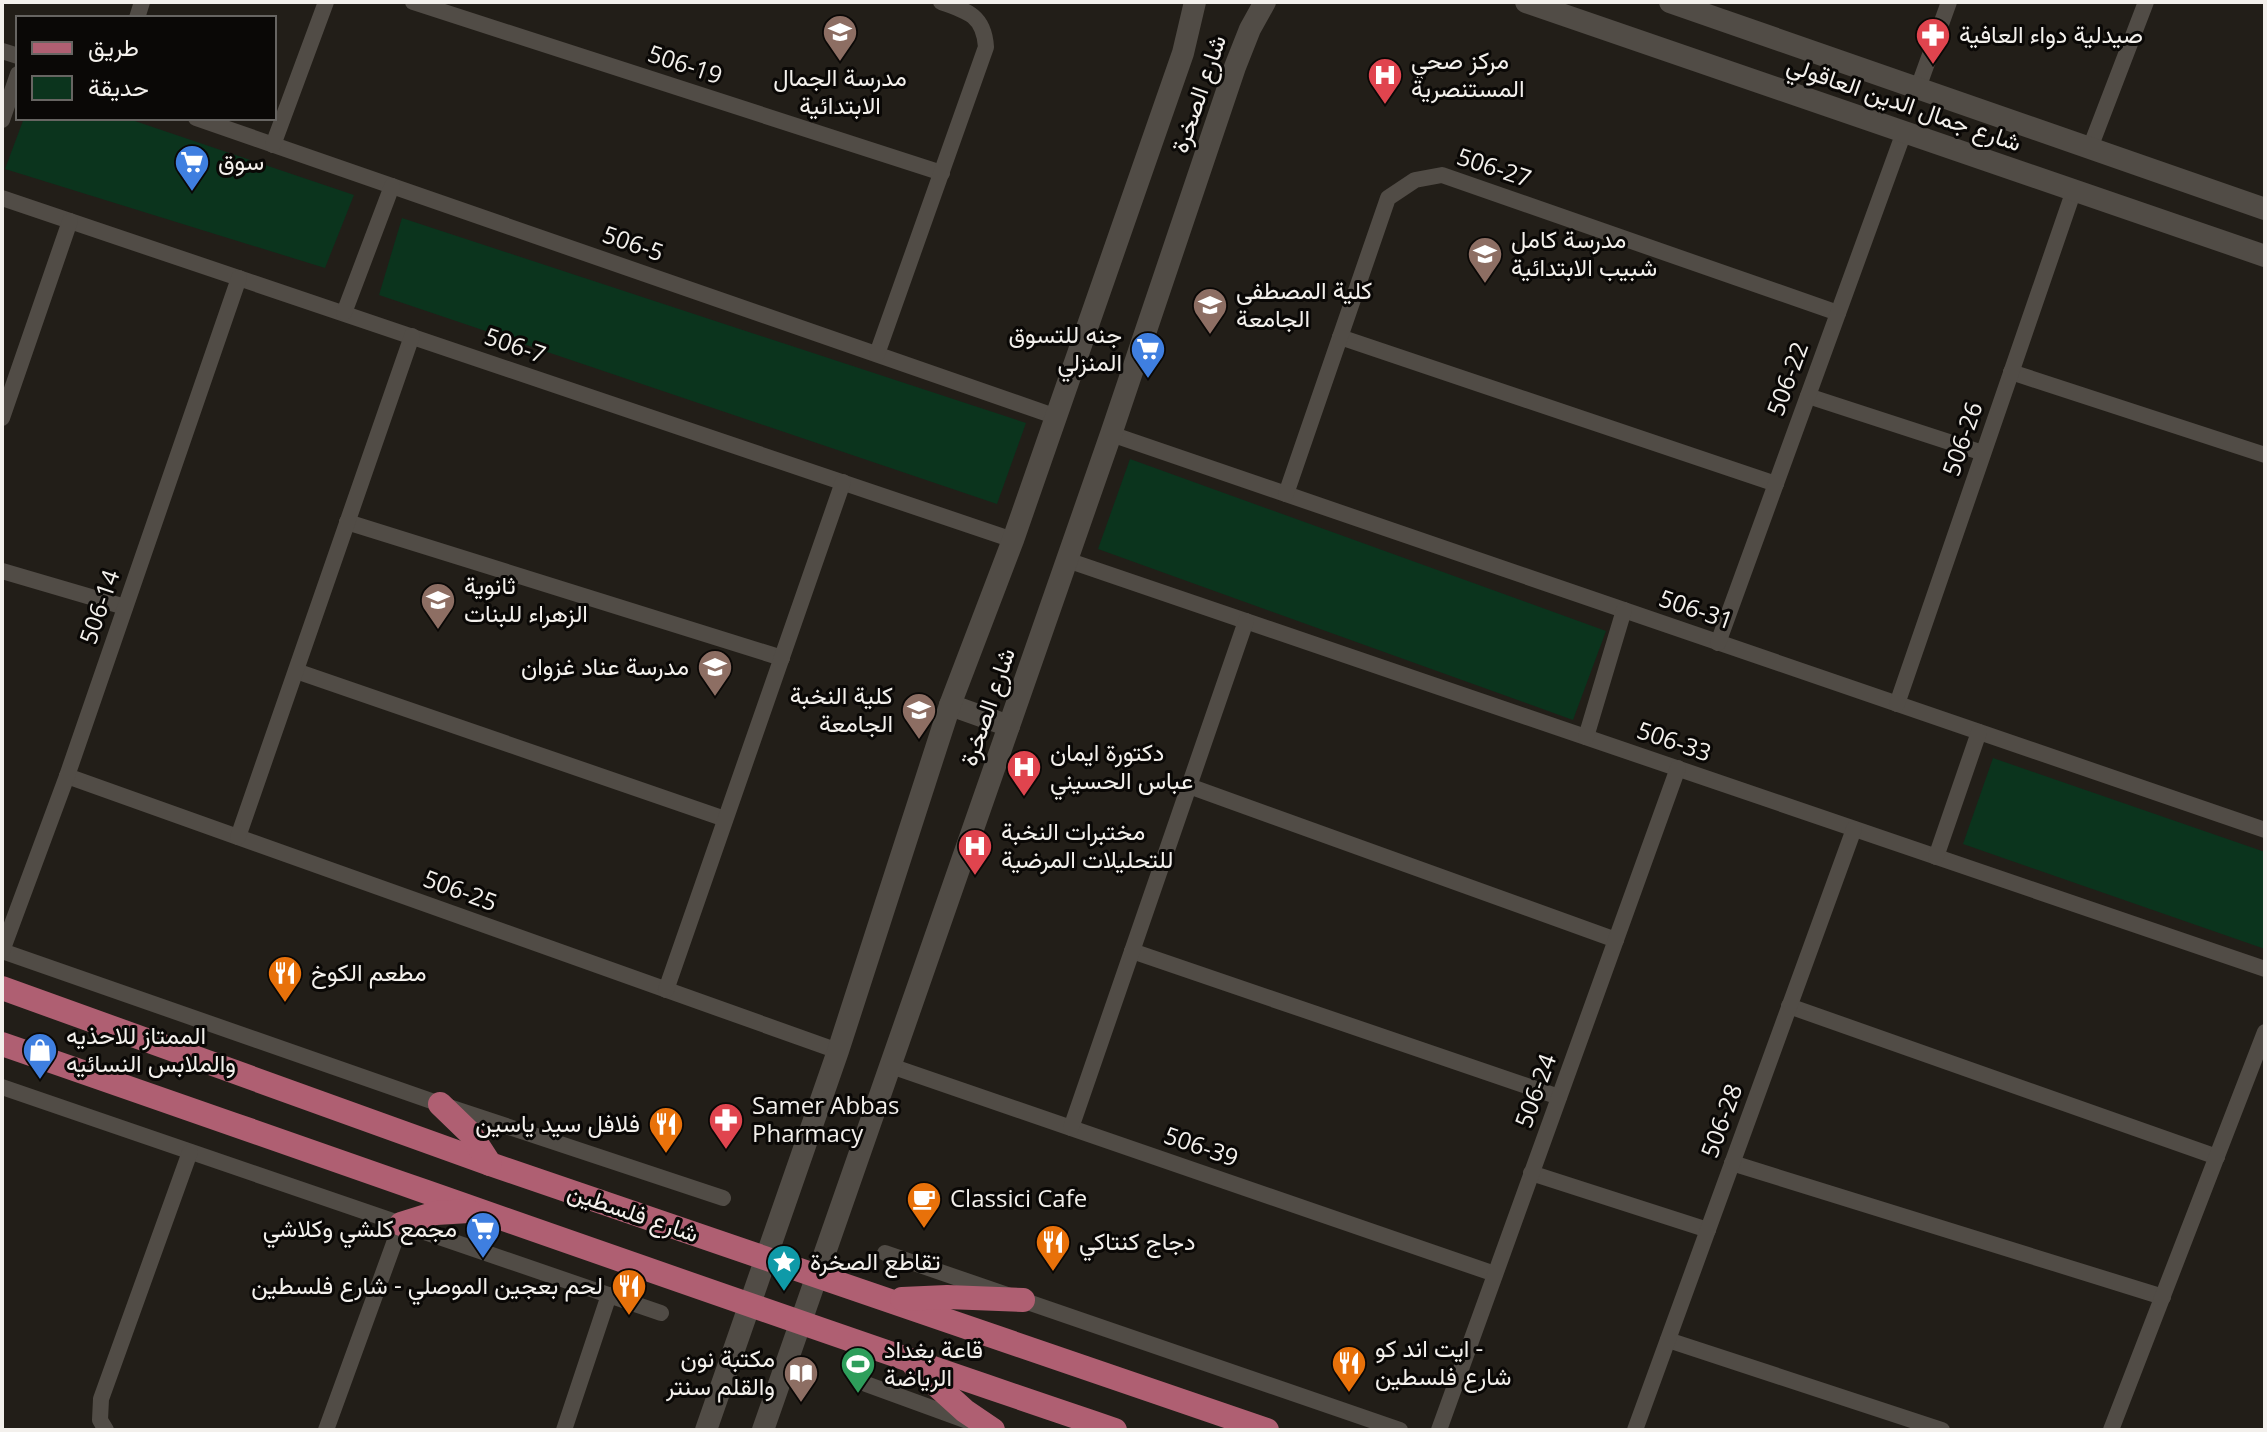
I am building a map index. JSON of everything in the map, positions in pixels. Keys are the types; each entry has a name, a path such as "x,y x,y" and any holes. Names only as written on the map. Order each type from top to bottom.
{"main road":[{"name":"شارع فلسطين","path":"2,988 490,1164 1267,1430"},
{"name":"شارع فلسطين","path":"2,1044 483,1210 748,1306 1115,1430"},
{"path":"440,1104 470,1133 490,1164"},
{"path":"401,1224 436,1213 483,1210"},
{"path":"886,1299 947,1297 1023,1300"},
{"path":"910,1361 936,1387 992,1430"}],"street":[{"path":"273,145 326,2"},
{"name":"506-19","path":"413,2 942,173"},
{"path":"877,354 986,47 985,31 975,17 941,2"},
{"name":"شارع الصخرة","path":"706,1430 838,1051 950,705 1013,540 1183,53 1195,2"},
{"name":"شارع الصخرة","path":"763,1430 1111,434 1235,67 1265,2"},
{"name":"شارع جمال الدين العاقولي","path":"1526,2 2265,256"},
{"name":"شارع جمال الدين العاقولي","path":"1670,2 2265,209"},
{"path":"1918,88 1949,2"},
{"path":"2090,148 2146,2"},
{"path":"2,120 16,80"},
{"name":"506-5","path":"202,120 1054,416"},
{"name":"506-22","path":"1718,643 1904,132"},
{"name":"506-27","path":"1286,494 1388,198 1415,180 1442,175 1838,313"},
{"path":"344,313 392,186"},
{"name":"506-26","path":"1897,704 2074,190"},
{"name":"506-7","path":"2,198 1013,540"},
{"path":"2,418 70,221"},
{"name":"506-14","path":"2,951 67,776 239,278"},
{"path":"238,837 412,336"},
{"path":"1340,337 1776,484"},
{"path":"2011,372 2265,455"},
{"path":"1808,396 1983,453"},
{"name":"506-31","path":"1111,434 2265,830"},
{"path":"666,990 843,482"},
{"path":"347,522 782,658"},
{"name":"506-33","path":"1067,560 2265,969"},
{"path":"2,571 125,607"},
{"path":"1586,737 1624,610"},
{"path":"1071,1128 1246,621"},
{"path":"296,671 725,819"},
{"path":"950,705 1009,726"},
{"path":"1936,857 1979,732"},
{"name":"506-24","path":"1439,1430 1678,768"},
{"name":"506-25","path":"67,776 838,1051"},
{"path":"1189,786 1616,940"},
{"name":"506-28","path":"1635,1430 1854,829"},
{"path":"2,951 440,1104 723,1198"},
{"path":"1132,951 1559,1097"},
{"path":"1789,1006 2217,1157"},
{"path":"2111,1430 2265,1032"},
{"name":"506-39","path":"891,1066 1495,1274"},
{"path":"2,1087 661,1313"},
{"path":"106,1430 100,1420 101,1399 190,1152"},
{"path":"1732,1163 2163,1297"},
{"path":"1531,1173 1708,1230"},
{"path":"326,1430 401,1224"},
{"path":"885,1253 1400,1430"},
{"path":"564,1430 609,1295"},
{"path":"1668,1340 1942,1430"},
{"path":"866,1384 992,1430"}],"green space":[{"path":"23,120 132,120 354,195 325,268 5,169"},
{"path":"402,218 1026,423 997,504 379,295"},
{"path":"1130,459 1606,631 1573,720 1098,549"},
{"path":"1993,758 2265,852 2265,949 1963,844"}],"place":[{"name":"مدرسة الجمال الابتدائية","path":"840,63"},
{"name":"صيدلية دواء العافية","path":"1933,66"},
{"name":"مركز صحي المستنصرية","path":"1385,106"},
{"name":"سوق","path":"192,193"},
{"name":"مدرسة كامل شبيب الابتدائية","path":"1485,285"},
{"name":"كلية المصطفى الجامعة","path":"1210,336"},
{"name":"جنه للتسوق المنزلي","path":"1148,380"},
{"name":"ثانوية الزهراء للبنات","path":"438,631"},
{"name":"مدرسة عناد غزوان","path":"715,698"},
{"name":"كلية النخبة الجامعة","path":"919,741"},
{"name":"دكتورة ايمان عباس الحسيني","path":"1024,798"},
{"name":"مختبرات النخبة للتحليلات المرضية","path":"975,877"},
{"name":"مطعم الكوخ","path":"285,1004"},
{"name":"الممتاز للاحذيه والملابس النسائيه","path":"40,1081"},
{"name":"Samer Abbas Pharmacy","path":"726,1151"},
{"name":"فلافل سيد ياسين","path":"666,1155"},
{"name":"Classici Cafe","path":"924,1230"},
{"name":"مجمع كلشي وكلاشي","path":"483,1260"},
{"name":"دجاج كنتاكي","path":"1053,1273"},
{"name":"تقاطع الصخرة","path":"784,1293"},
{"name":"لحم بعجين الموصلي - شارع فلسطين","path":"629,1317"},
{"name":"ايت اند كو - شارع فلسطين","path":"1349,1394"},
{"name":"قاعة بغداد الرياضة","path":"858,1395"},
{"name":"مكتبة نون والقلم سنتر","path":"801,1404"}]}
